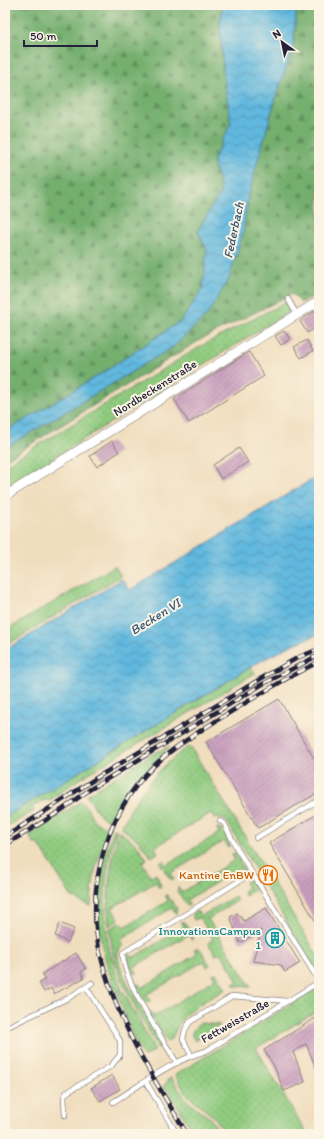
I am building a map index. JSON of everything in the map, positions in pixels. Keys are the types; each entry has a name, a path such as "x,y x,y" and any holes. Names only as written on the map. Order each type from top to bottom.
{"street":[{"name":"Nordbeckenstraße","path":"5,496 319,301"}],"lane":[{"path":"288,299 297,315"},
{"path":"256,838 319,800"},
{"path":"220,821 224,823 252,873 319,982"},
{"path":"177,1063 145,1010 131,983 122,959 123,953 252,873"},
{"name":"Fettweisstraße","path":"113,1102 191,1055 206,1051 319,982"},
{"path":"5,1028 86,988 92,983"},
{"path":"65,1115 64,1098 66,1094 111,1066 120,1055 120,1041 86,988"},
{"name":"Fettweisstraße","path":"191,1055 183,1039 184,1030 190,1022 232,996 289,1001"},
{"path":"146,1082 177,1134"}],"green space":[{"path":"5,5 223,5 220,24 224,79 231,123 213,161 221,191 198,231 207,250 203,288 182,320 104,372 5,432"},
{"path":"297,5 319,5 319,293 301,303 292,294 200,340 5,460 5,448 173,347 243,233 248,196 276,96 293,49"},
{"path":"286,302 291,308 290,311 5,488 5,465 203,345"},
{"path":"115,566 121,576 5,646 5,631"},
{"path":"251,667 255,673 81,778 50,800 42,801 32,807 34,811 5,828 5,817"},
{"path":"170,746 129,789 111,820 106,820 98,813 87,795 150,755"},
{"path":"190,746 319,958 319,969 316,971 227,822 221,817 214,818 211,813 155,847 158,853 151,857 138,840 121,828 141,793 158,772"},
{"path":"80,802 88,809 94,821 103,826 111,827 96,865 91,906 71,896 38,843 35,845 29,835"},
{"path":"217,828 222,829 230,845 228,847 224,841 171,873 174,879 170,879 160,863 163,860 166,865 219,833"},
{"path":"114,829 117,830 107,870 105,910 106,930 110,951 122,990 116,992 103,950 99,930 98,910 98,891 101,871"},
{"path":"119,831 136,844 147,859 142,862 151,877 156,874 161,885 159,888 156,882 112,908 119,919 109,926 108,902 110,878 113,855"},
{"path":"235,852 245,871 243,873 240,868 187,900 190,905 187,906 178,892 178,887 182,892 235,860 232,854"},
{"path":"249,880 254,881 259,887 245,896 243,891 248,888 245,882"},
{"path":"165,895 167,895 177,908 176,914 172,908 121,939 124,945 118,953 118,959 129,987 125,988 114,959 109,929 120,922 124,927 168,901"},
{"path":"235,896 237,901 208,919 251,987 235,986 233,984 238,981 221,953 216,955 208,943 213,939 200,918 194,920 193,917 193,914 197,911 201,916"},
{"path":"181,921 185,923 192,935 192,940 188,935 134,967 137,973 134,974 129,966 127,955 129,953 132,958 184,927"},
{"path":"198,948 201,950 210,965 207,967 204,961 146,995 150,1001 146,1003 136,986 138,983 142,988 197,954 194,949"},
{"path":"216,973 226,989 202,1002 186,1014 172,1038 167,1042 149,1013 150,1011 155,1016 215,979 212,974"},
{"path":"130,988 163,1045 158,1048 126,990"},
{"path":"316,989 319,991 319,1010 256,1048 307,1134 225,1134 216,1119 186,1094 175,1075"},
{"path":"123,991 155,1050 144,1057 134,1039 117,994"},
{"path":"201,1023 220,1025 195,1041 192,1033"},
{"path":"171,1077 186,1100 210,1118 221,1134 194,1134 167,1089 164,1091 162,1088"}],"water":[{"name":"Federbach","path":"223,5 297,5 293,49 276,96 248,196 243,233 229,279 207,315 173,347 5,448 5,432 104,372 182,320 203,288 207,250 198,231 221,191 213,161 231,123 224,79 220,24"},
{"name":"Becken VI","path":"319,475 319,634 292,645 257,663 5,817 5,650 122,579 130,590"}],"building":[{"path":"319,308 319,326 307,333 300,321"},
{"path":"284,331 290,339 281,345 275,336"},
{"path":"307,340 313,351 301,358 294,347"},
{"path":"249,352 264,376 189,423 174,399"},
{"path":"112,441 119,452 97,467 90,456"},
{"path":"239,448 248,462 221,479 213,465"},
{"path":"279,699 319,767 319,792 258,828 206,742"},
{"path":"319,813 319,927 269,843"},
{"name":"InnovationsCampus 1","path":"266,908 300,963 285,972 281,965 253,961 261,930 240,943 230,917 237,913 244,921"},
{"path":"60,923 74,929 68,942 55,936"},
{"path":"76,953 86,969 81,972 84,978 54,994 51,988 44,992 39,983 45,980 42,974"},
{"path":"319,1016 319,1075 306,1044 293,1052 305,1082 284,1091 274,1066 264,1050"},
{"path":"112,1075 120,1089 100,1101 91,1088"}],"railway":[{"path":"5,837 101,775 262,678 299,657 319,649"},
{"path":"5,845 59,812 89,790 261,685 319,655"},
{"path":"187,1134 148,1069 125,1024 115,1001 100,953 96,926 96,899 99,872 106,845 116,820 129,796 145,775 165,756 192,736 240,706 289,677 319,662"}],"place":[{"name":"Kantine EnBW","path":"268,875"},
{"name":"InnovationsCampus 1","path":"275,938"}]}
